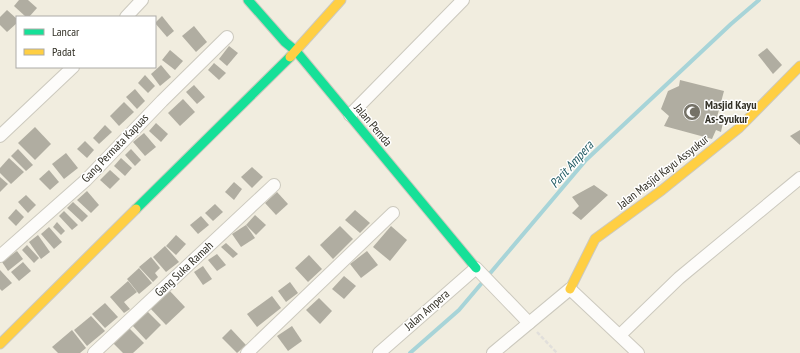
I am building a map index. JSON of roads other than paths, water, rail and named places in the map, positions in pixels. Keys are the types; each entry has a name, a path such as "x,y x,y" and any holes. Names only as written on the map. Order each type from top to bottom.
{"street":[{"path":"127,16 142,0"},
{"name":"Jalan Pemda","path":"248,0 285,42 296,50 350,115 474,273"},
{"path":"0,344 296,50 341,0"},
{"path":"350,115 463,0"},
{"name":"Gang Permata Kapuas","path":"0,256 86,180 162,101 227,37"},
{"name":"Jalan Masjid Kayu Assyukur","path":"570,289 595,239 662,190 739,128 800,66"},
{"path":"0,136 72,68"},
{"path":"620,335 680,278 800,178"},
{"name":"Gang Suka Ramah","path":"94,353 274,184"},
{"path":"247,353 392,213"},
{"path":"474,273 496,288 529,323"},
{"name":"Jalan Ampera","path":"379,353 474,273"},
{"path":"493,353 570,289 638,353"}],"waterway":[{"name":"Parit Ampera","path":"410,353 459,310 586,160 731,24 759,0"}],"place":[{"name":"Masjid Kayu As-Syukur","path":"692,112"}]}
